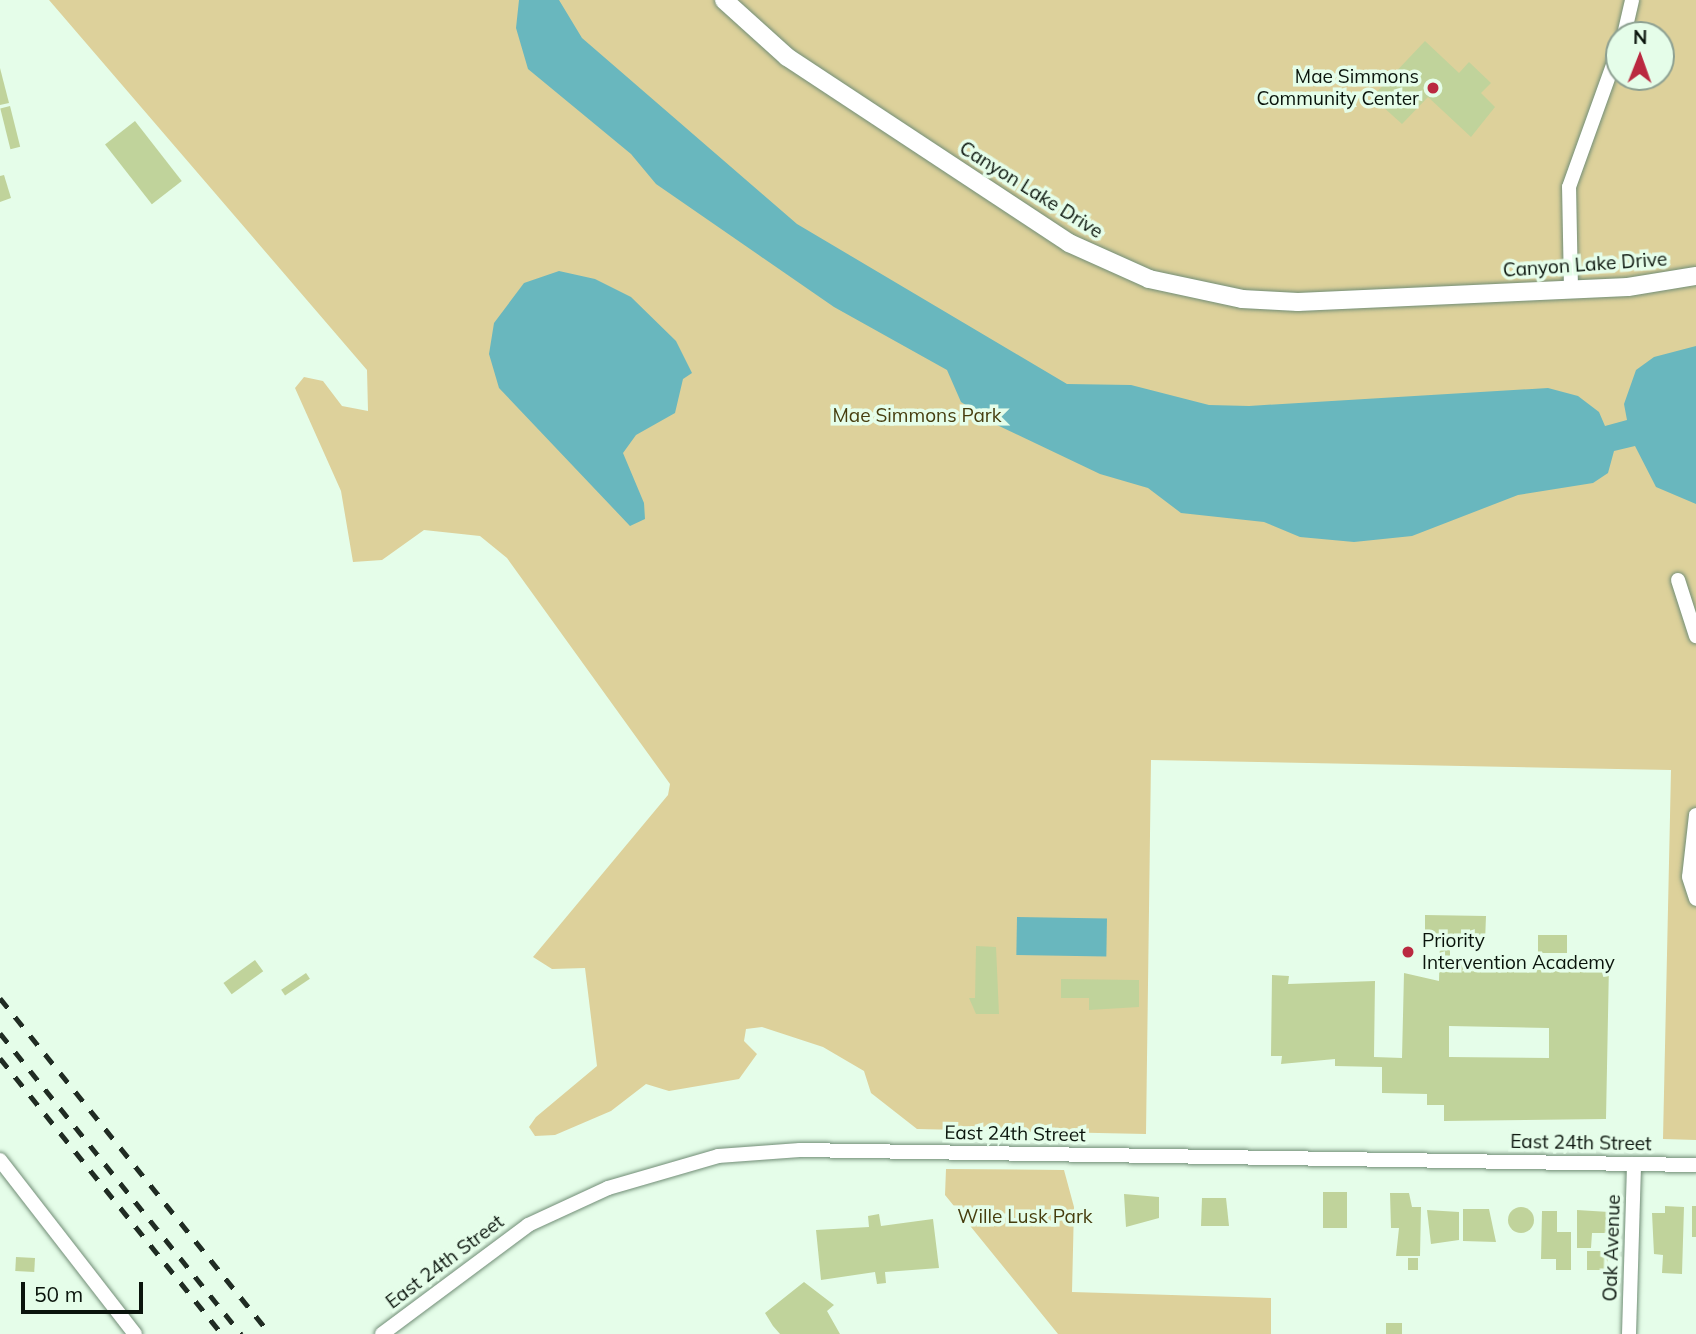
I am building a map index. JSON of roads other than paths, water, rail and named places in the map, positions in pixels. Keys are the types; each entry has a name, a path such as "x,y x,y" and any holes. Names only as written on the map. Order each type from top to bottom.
{"street":[{"name":"Canyon Lake Drive","path":"724,0 787,57 1069,243 1149,279 1242,299 1298,302 1571,289 1696,276"},
{"path":"1627,21 1632,0"},
{"path":"1571,289 1569,187 1605,87"},
{"path":"1678,580 1696,636"},
{"path":"1696,815 1689,877 1696,899"},
{"name":"East 24th Street","path":"382,1334 461,1271 528,1225 608,1188 718,1156 758,1152 1696,1165"},
{"path":"0,1160 135,1334"},
{"name":"Oak Avenue","path":"1629,1334 1634,1164"}],"water":[{"path":"519,0 559,0 582,38 797,224 1067,384 1131,385 1209,405 1249,406 1548,388 1578,396 1599,412 1605,426 1627,420 1624,404 1636,370 1654,357 1696,346 1696,504 1656,487 1635,446 1614,451 1608,473 1593,483 1518,495 1412,536 1354,542 1300,537 1264,522 1181,513 1148,488 1100,474 997,425 961,402 947,370 834,307 656,184 631,154 528,69 516,28"},
{"path":"559,271 595,279 631,297 676,341 692,373 683,379 675,413 636,435 623,453 644,503 645,519 630,526 499,388 489,354 494,323 524,283"},
{"path":"1017,917 1107,919 1106,957 1016,955"}],"railway":[{"path":"0,998 270,1334"},
{"path":"0,1033 241,1334"},
{"path":"0,1058 222,1334"}],"place":[{"name":"Mae Simmons Community Center","path":"1433,88"},
{"name":"Priority Intervention Academy","path":"1408,952"}],"park label":[{"name":"Mae Simmons Park","path":"917,416"},
{"name":"Wille Lusk Park","path":"1025,1217"}]}
